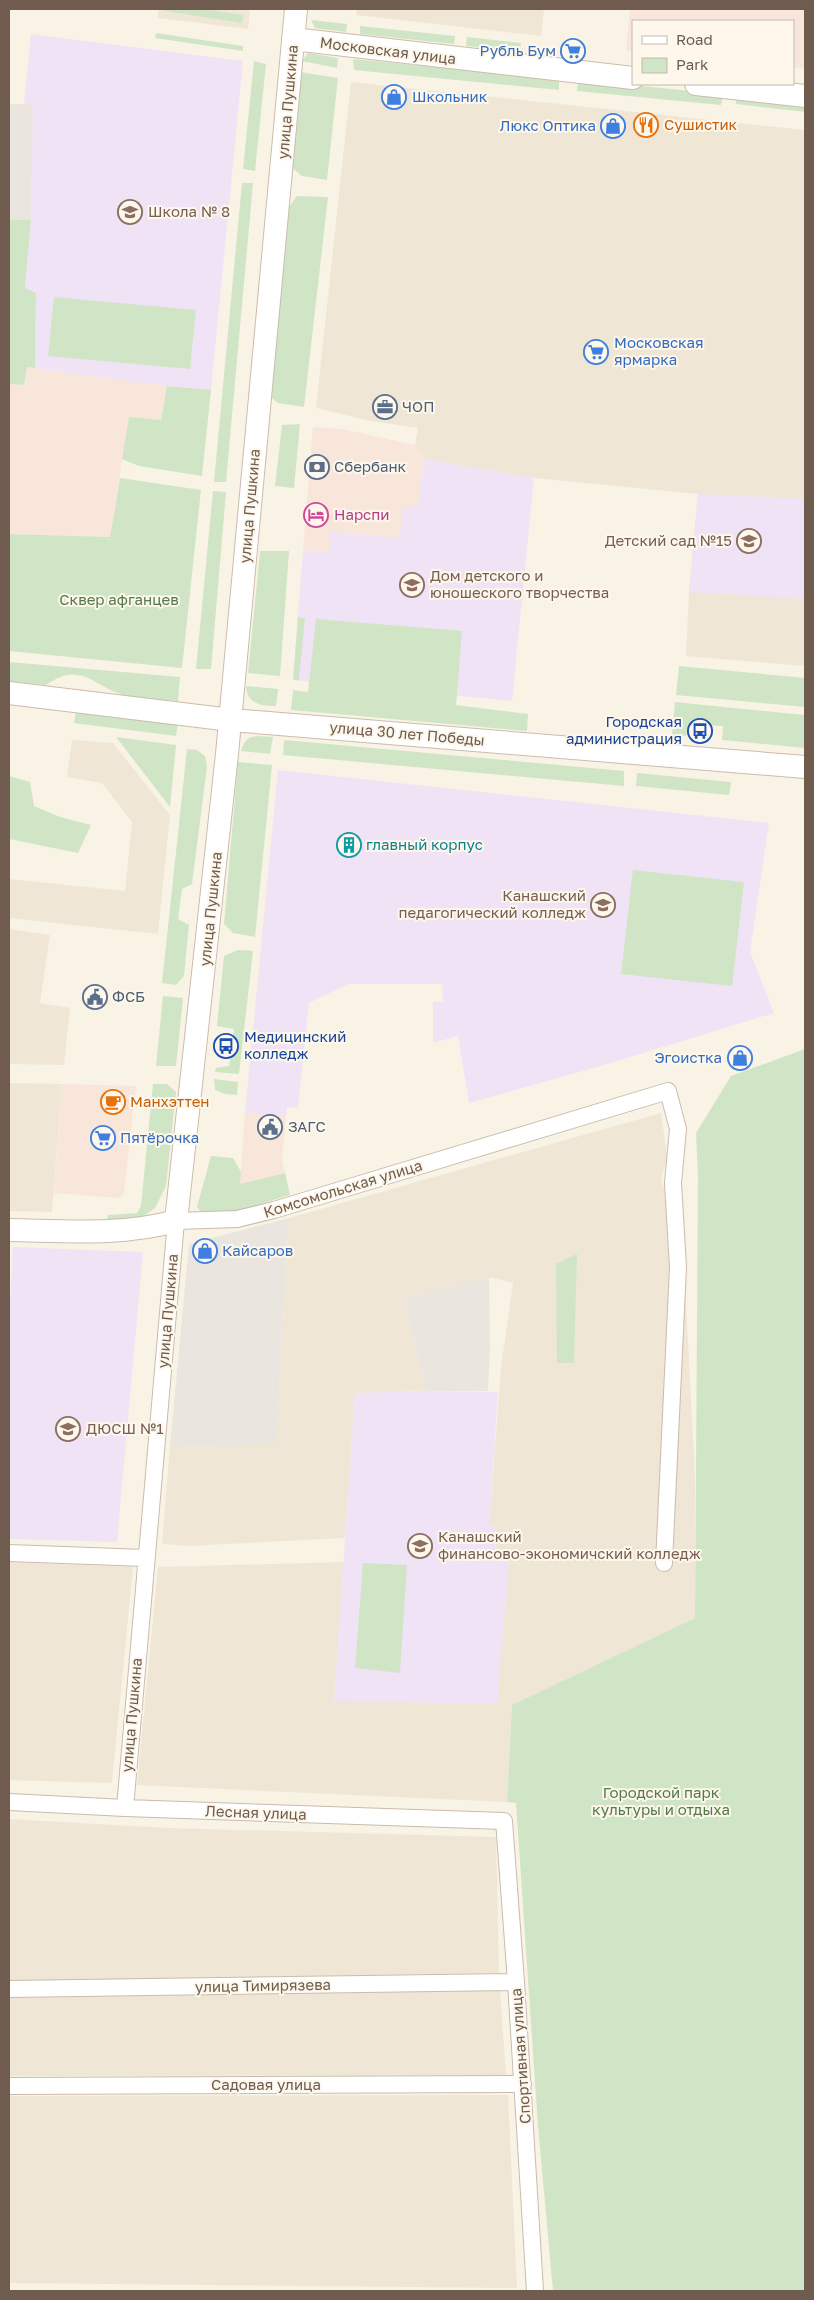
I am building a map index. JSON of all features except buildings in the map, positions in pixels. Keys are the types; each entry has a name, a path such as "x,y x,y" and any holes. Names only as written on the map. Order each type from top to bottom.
{"main road":[{"name":"улица Пушкина","path":"176,1221 231,720 296,9"},
{"name":"Московская улица","path":"293,39 632,78"},
{"path":"705,85 805,96"},
{"name":"улица 30 лет Победы","path":"9,693 231,720 805,767"},
{"name":"Комсомольская улица","path":"9,1230 103,1232 140,1230 176,1221"}],"street":[{"name":"Комсомольская улица","path":"176,1221 237,1219 274,1210 668,1091 678,1129 673,1183 677,1280 664,1563"},
{"name":"улица Пушкина","path":"125,1808 145,1558 176,1221"},
{"path":"9,1553 145,1558"},
{"name":"Лесная улица","path":"9,1802 504,1822"},
{"name":"Спортивная улица","path":"504,1822 536,2291"},
{"name":"улица Тимирязева","path":"9,1989 516,1982"},
{"name":"Садовая улица","path":"9,2086 523,2084"}],"shaded area":[{"path":"158,9 250,9 248,29 158,18"},
{"path":"357,9 544,9 541,36 356,15"},
{"path":"630,9 805,9 805,69 794,67 794,20 632,20 632,51 626,50"},
{"name":"Школа № 8","path":"31,34 243,61 211,390 35,368 36,293 25,288 31,220 33,105 24,104"},
{"path":"351,82 805,130 805,666 686,656 689,592 698,494 534,478 424,459 415,445 418,428 371,421 316,408"},
{"path":"9,104 33,104 31,220 9,220"},
{"path":"27,367 167,386 161,420 129,417 110,537 9,534 9,384 24,385"},
{"path":"313,427 342,429 415,445 424,459 418,505 402,509 400,538 331,532 329,552 303,550"},
{"name":"Дом детского и юношеского творчества","path":"424,459 534,478 512,701 293,680 303,550 329,552 330,532 400,538 402,509 418,505"},
{"name":"Детский сад №15","path":"698,494 805,499 805,599 689,592"},
{"path":"72,740 113,743 170,815 158,934 9,918 9,879 125,891 132,822 102,783 67,777"},
{"name":"Канашский педагогический колледж","path":"278,770 769,823 750,952 774,1013 604,1065 469,1103 458,1036 433,1043 433,1002 443,1002 442,984 348,984 309,1003 298,1108 287,1107 286,1116 245,1113"},
{"path":"9,929 50,935 40,1003 70,1008 64,1065 9,1064"},
{"path":"9,1083 62,1084 52,1212 9,1211"},
{"path":"62,1084 136,1086 124,1193 119,1198 54,1193"},
{"path":"245,1113 286,1116 282,1160 285,1173 240,1184"},
{"path":"661,1113 667,1157 661,1179 683,1246 695,1475 695,1618 512,1705 507,1802 137,1785 158,1567 344,1562 334,1700 510,1556 495,1554 497,1527 489,1525 501,1368 513,1283 489,1277 403,1299 426,1391 355,1393 345,1538 187,1546 162,1544 170,1446 276,1444 289,1218"},
{"path":"289,1218 276,1444 170,1446 189,1244"},
{"name":"ДЮСШ №1","path":"13,1247 143,1252 117,1542 9,1539 9,1319"},
{"path":"489,1277 490,1348 488,1391 426,1391 403,1299"},
{"name":"Канашский финансово-экономичский колледж","path":"426,1391 498,1392 489,1525 497,1527 495,1554 510,1556 497,1704 334,1701 355,1393"},
{"path":"9,1562 133,1567 112,1783 9,1780"},
{"path":"9,1819 168,1828 496,1837 499,1973 9,1981"},
{"path":"500,1990 506,2075 9,2076 9,1998"},
{"path":"508,2095 517,2288 9,2283 9,2096"}],"green space":[{"path":"165,9 204,9 243,15 242,23 165,11"},
{"path":"311,20 347,24 346,32 315,28"},
{"path":"360,26 455,36 454,44 360,34"},
{"path":"156,33 243,46 243,51 155,38"},
{"path":"467,37 521,43 520,51 466,46"},
{"path":"308,53 338,58 337,68 302,61"},
{"path":"353,59 559,79 559,90 354,70"},
{"path":"254,61 266,64 255,171 243,169"},
{"path":"300,72 338,78 327,180 302,176 291,167"},
{"path":"578,80 723,94 721,105 577,91"},
{"path":"736,95 805,102 805,112 736,104"},
{"path":"242,183 253,183 226,482 214,482"},
{"path":"297,196 328,197 304,407 278,403 269,396 289,207"},
{"path":"9,220 31,220 25,288 36,293 35,368 27,367 24,385 9,384"},
{"path":"54,297 196,310 190,369 48,356"},
{"path":"167,386 211,390 202,476 139,466 122,459 129,417 161,420"},
{"path":"300,424 294,488 275,486 282,425"},
{"name":"Сквер афганцев","path":"120,478 201,490 182,668 9,651 9,534 110,537"},
{"path":"213,491 226,492 211,669 196,669"},
{"path":"260,551 289,551 280,676 248,673"},
{"path":"298,617 305,618 299,680 293,680"},
{"path":"316,619 462,631 456,705 528,714 527,731 291,710 293,690 308,692"},
{"path":"9,662 180,677 178,701 131,697 78,675 58,678 46,685 9,681"},
{"path":"679,666 805,678 805,707 676,695"},
{"path":"246,686 278,689 276,706 256,703 249,697"},
{"path":"675,702 805,715 805,748 722,740 723,726 688,724 686,736 672,735"},
{"path":"76,711 178,722 176,736 74,723"},
{"path":"257,736 273,737 270,754 241,751 246,741"},
{"path":"116,737 176,745 170,807"},
{"path":"284,740 624,771 624,786 283,755"},
{"path":"187,749 197,750 205,756 207,767 192,884 182,889 178,919 189,925 184,976 176,985 162,983"},
{"path":"238,762 272,765 255,937 233,933 224,924"},
{"path":"637,773 731,782 729,795 636,786"},
{"path":"9,776 30,782 34,806 60,817 91,825 78,853 9,839"},
{"path":"633,870 744,882 732,986 621,974"},
{"path":"238,950 253,951 239,1074 215,1072 216,1068 229,1066 234,1029 217,1026 224,956"},
{"path":"163,996 183,998 176,1066 156,1066"},
{"name":"Городской парк культуры и отдыха","path":"805,1049 805,2291 553,2291 538,2126 516,1803 507,1802 512,1705 695,1618 698,1175 696,1133 731,1076"},
{"path":"214,1079 238,1082 237,1095 225,1094 215,1090"},
{"path":"153,1084 167,1084 176,1092 166,1186 155,1208 140,1219 107,1221 108,1215 137,1213 141,1206"},
{"path":"211,1156 233,1158 241,1172 240,1184 285,1173 290,1195 207,1220 197,1207"},
{"path":"577,1254 574,1363 557,1363 556,1264"},
{"path":"363,1563 407,1565 400,1673 355,1668"}],"place":[{"name":"Рубль Бум","path":"573,51"},
{"name":"Школьник","path":"394,97"},
{"name":"Сушистик","path":"646,125"},
{"name":"Люкс Оптика","path":"613,126"},
{"name":"Школа № 8","path":"130,212"},
{"name":"Московская ярмарка","path":"596,352"},
{"name":"ЧОП","path":"385,407"},
{"name":"Сбербанк","path":"317,467"},
{"name":"Нарспи","path":"316,515"},
{"name":"Детский сад №15","path":"749,541"},
{"name":"Дом детского и юношеского творчества","path":"412,585"},
{"name":"Городская администрация","path":"700,731"},
{"name":"главный корпус","path":"349,845"},
{"name":"Канашский педагогический колледж","path":"603,905"},
{"name":"ФСБ","path":"95,997"},
{"name":"Медицинский колледж","path":"226,1046"},
{"name":"Эгоистка","path":"740,1058"},
{"name":"Манхэттен","path":"113,1102"},
{"name":"ЗАГС","path":"270,1127"},
{"name":"Пятёрочка","path":"103,1138"},
{"name":"Кайсаров","path":"205,1251"},
{"name":"ДЮСШ №1","path":"68,1429"},
{"name":"Канашский финансово-экономичский колледж","path":"420,1546"}]}
